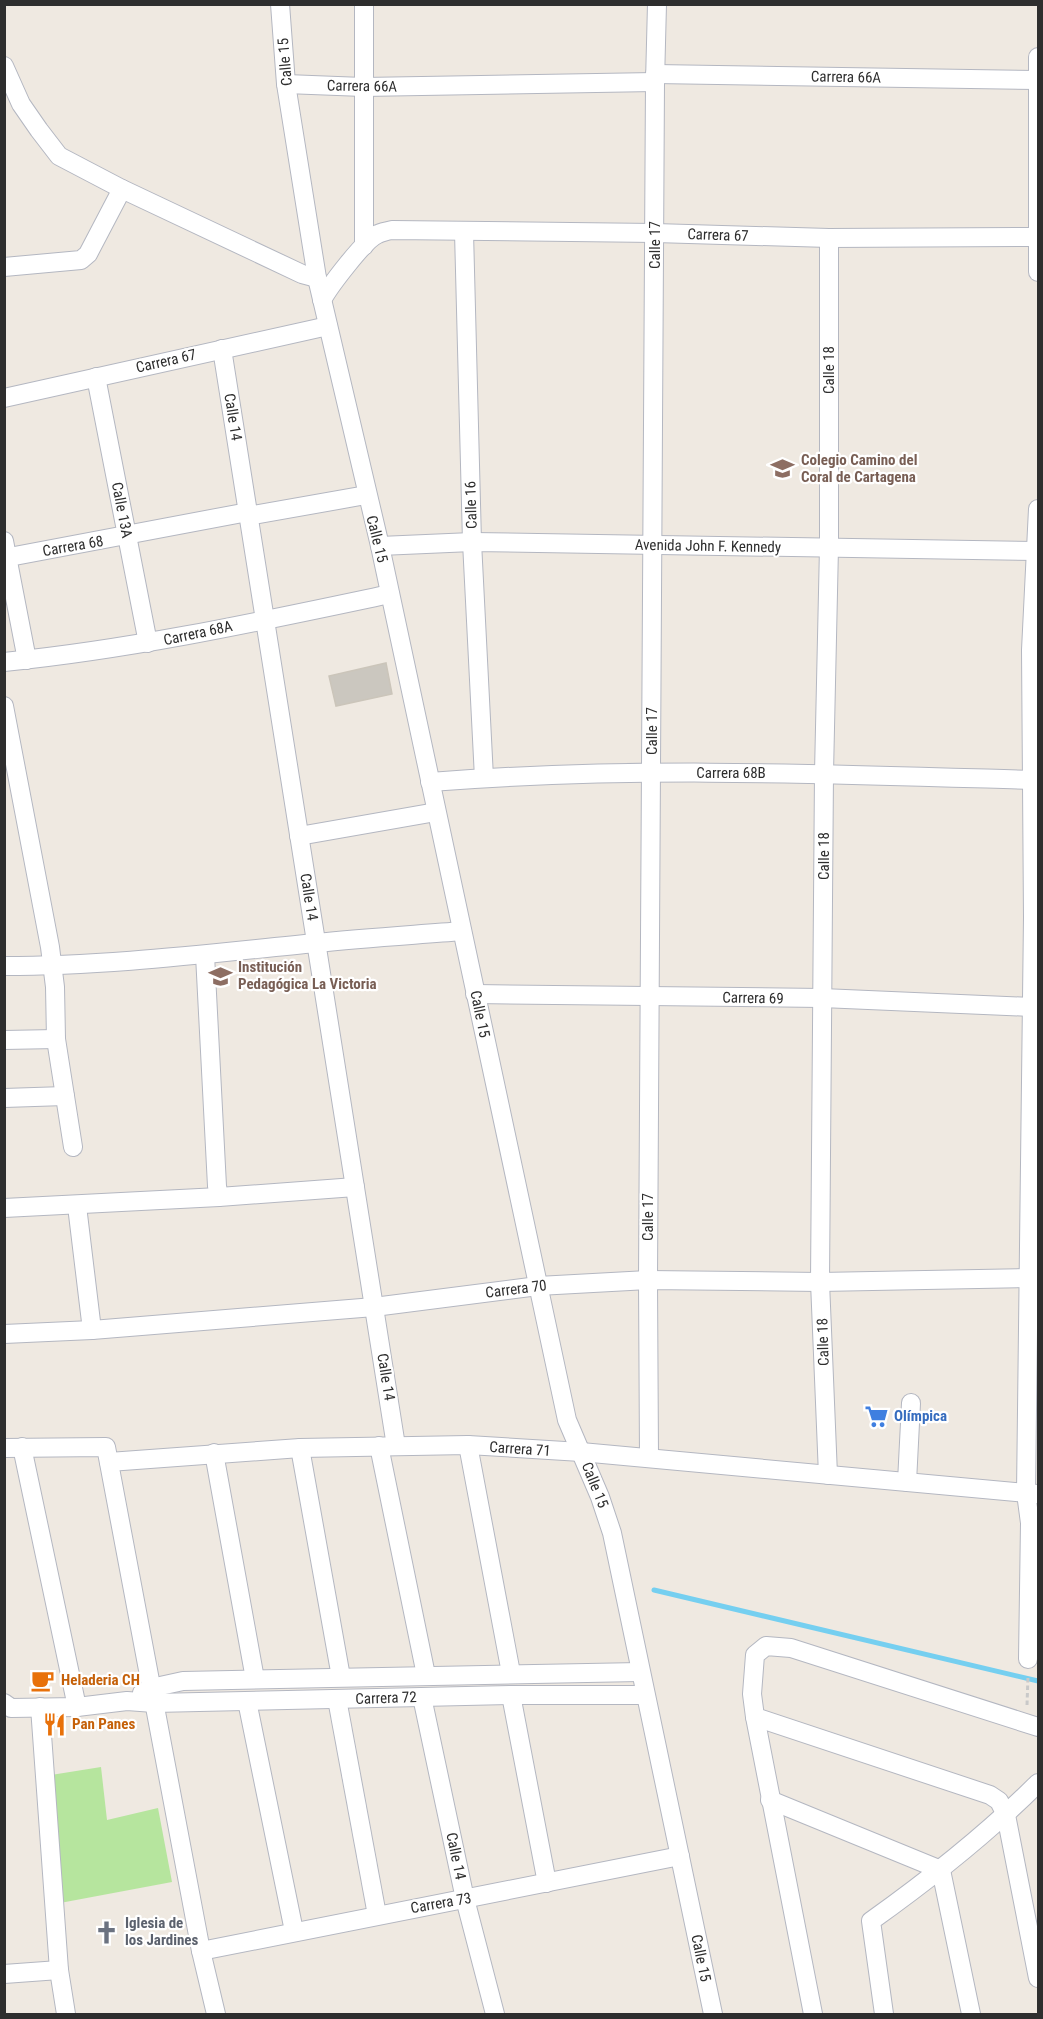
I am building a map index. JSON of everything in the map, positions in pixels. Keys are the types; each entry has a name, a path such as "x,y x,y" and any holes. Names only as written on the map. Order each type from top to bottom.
{"street":[{"name":"Calle 15","path":"280,4 285,84 317,278 366,495 380,546 567,1420 600,1497 612,1533 713,2014"},
{"path":"364,4 364,246"},
{"name":"Calle 17","path":"649,1458 648,1280 657,4"},
{"path":"1038,57 1038,272"},
{"path":"4,66 21,104 59,156 122,189 302,274 317,278"},
{"name":"Carrera 66A","path":"285,84 363,87 655,78 1038,80"},
{"path":"4,267 81,261 88,254 122,189"},
{"name":"Carrera 67","path":"322,300 364,246 376,234 392,230 655,233 829,238 1038,237"},
{"name":"Calle 16","path":"464,232 472,542 484,778"},
{"name":"Calle 18","path":"828,1474 820,1282 824,773 829,547 829,238"},
{"name":"Carrera 67","path":"4,398 328,326"},
{"name":"Calle 14","path":"222,349 374,1307 388,1446 426,1675"},
{"name":"Calle 13A","path":"96,377 148,643"},
{"name":"Carrera 68","path":"6,552 127,536 366,495"},
{"path":"1028,1659 1032,1494 1029,1278 1034,1250 1031,1007 1032,650 1038,552 1038,509"},
{"name":"Avenida John F. Kennedy","path":"380,546 472,542 1038,552"},
{"path":"6,552 27,660"},
{"name":"Carrera 68A","path":"4,662 73,655 148,643 390,594"},
{"path":"4,706 52,966 56,1039 73,1147"},
{"name":"Carrera 68B","path":"430,782 651,772 824,773 1033,780"},
{"path":"299,836 436,812"},
{"path":"4,966 52,966 206,955 462,931"},
{"path":"206,955 219,1197"},
{"name":"Carrera 69","path":"475,994 822,998 1031,1007"},
{"path":"4,1040 56,1039"},
{"path":"4,1098 65,1096"},
{"path":"4,1208 77,1206 355,1187"},
{"path":"77,1206 92,1330"},
{"name":"Carrera 70","path":"4,1334 92,1330 374,1307 538,1286 648,1280 820,1282 1029,1278"},
{"path":"907,1482 911,1403"},
{"path":"468,1445 512,1673"},
{"name":"Carrera 71","path":"14,1447 107,1454 468,1445 581,1452 1032,1494"},
{"path":"14,1447 77,1707"},
{"path":"300,1448 341,1677"},
{"path":"214,1453 255,1679"},
{"path":"107,1454 201,1951 216,2014"},
{"path":"813,2014 755,1718 752,1694 755,1655 766,1646 791,1648 1038,1727"},
{"name":"Carrera 72","path":"153,1696 183,1681 640,1672"},
{"path":"511,1695 547,1883"},
{"name":"Carrera 72","path":"4,1703 11,1708 77,1707 153,1696 247,1701 511,1695 645,1695"},
{"name":"Calle 14","path":"422,1697 465,1899 495,2014"},
{"path":"338,1699 377,1915"},
{"path":"247,1701 294,1932"},
{"path":"40,1707 59,1970 66,2014"},
{"path":"755,1718 990,1795 999,1801 1006,1815 1038,1977"},
{"path":"884,2014 871,1921 941,1869 1006,1815 1038,1783"},
{"path":"770,1800 941,1869"},
{"name":"Carrera 73","path":"201,1951 680,1856"},
{"path":"941,1869 971,2014"},
{"path":"4,1974 59,1970"}],"path":[{"path":"1027,1710 1028,1659"}],"green space":[{"path":"101,1767 107,1820 158,1808 172,1882 60,1903 51,1775"}],"building":[{"path":"386,663 392,694 336,706 329,676"}],"waterway":[{"path":"654,1590 1038,1681"}],"place":[{"name":"Colegio Camino del Coral de Cartagena","path":"783,469"},
{"name":"Institución Pedagógica La Victoria","path":"220,976"},
{"name":"Olímpica","path":"876,1416"},
{"name":"Heladeria CH","path":"43,1680"},
{"name":"Pan Panes","path":"54,1724"},
{"name":"Iglesia de los Jardines","path":"107,1932"}]}
